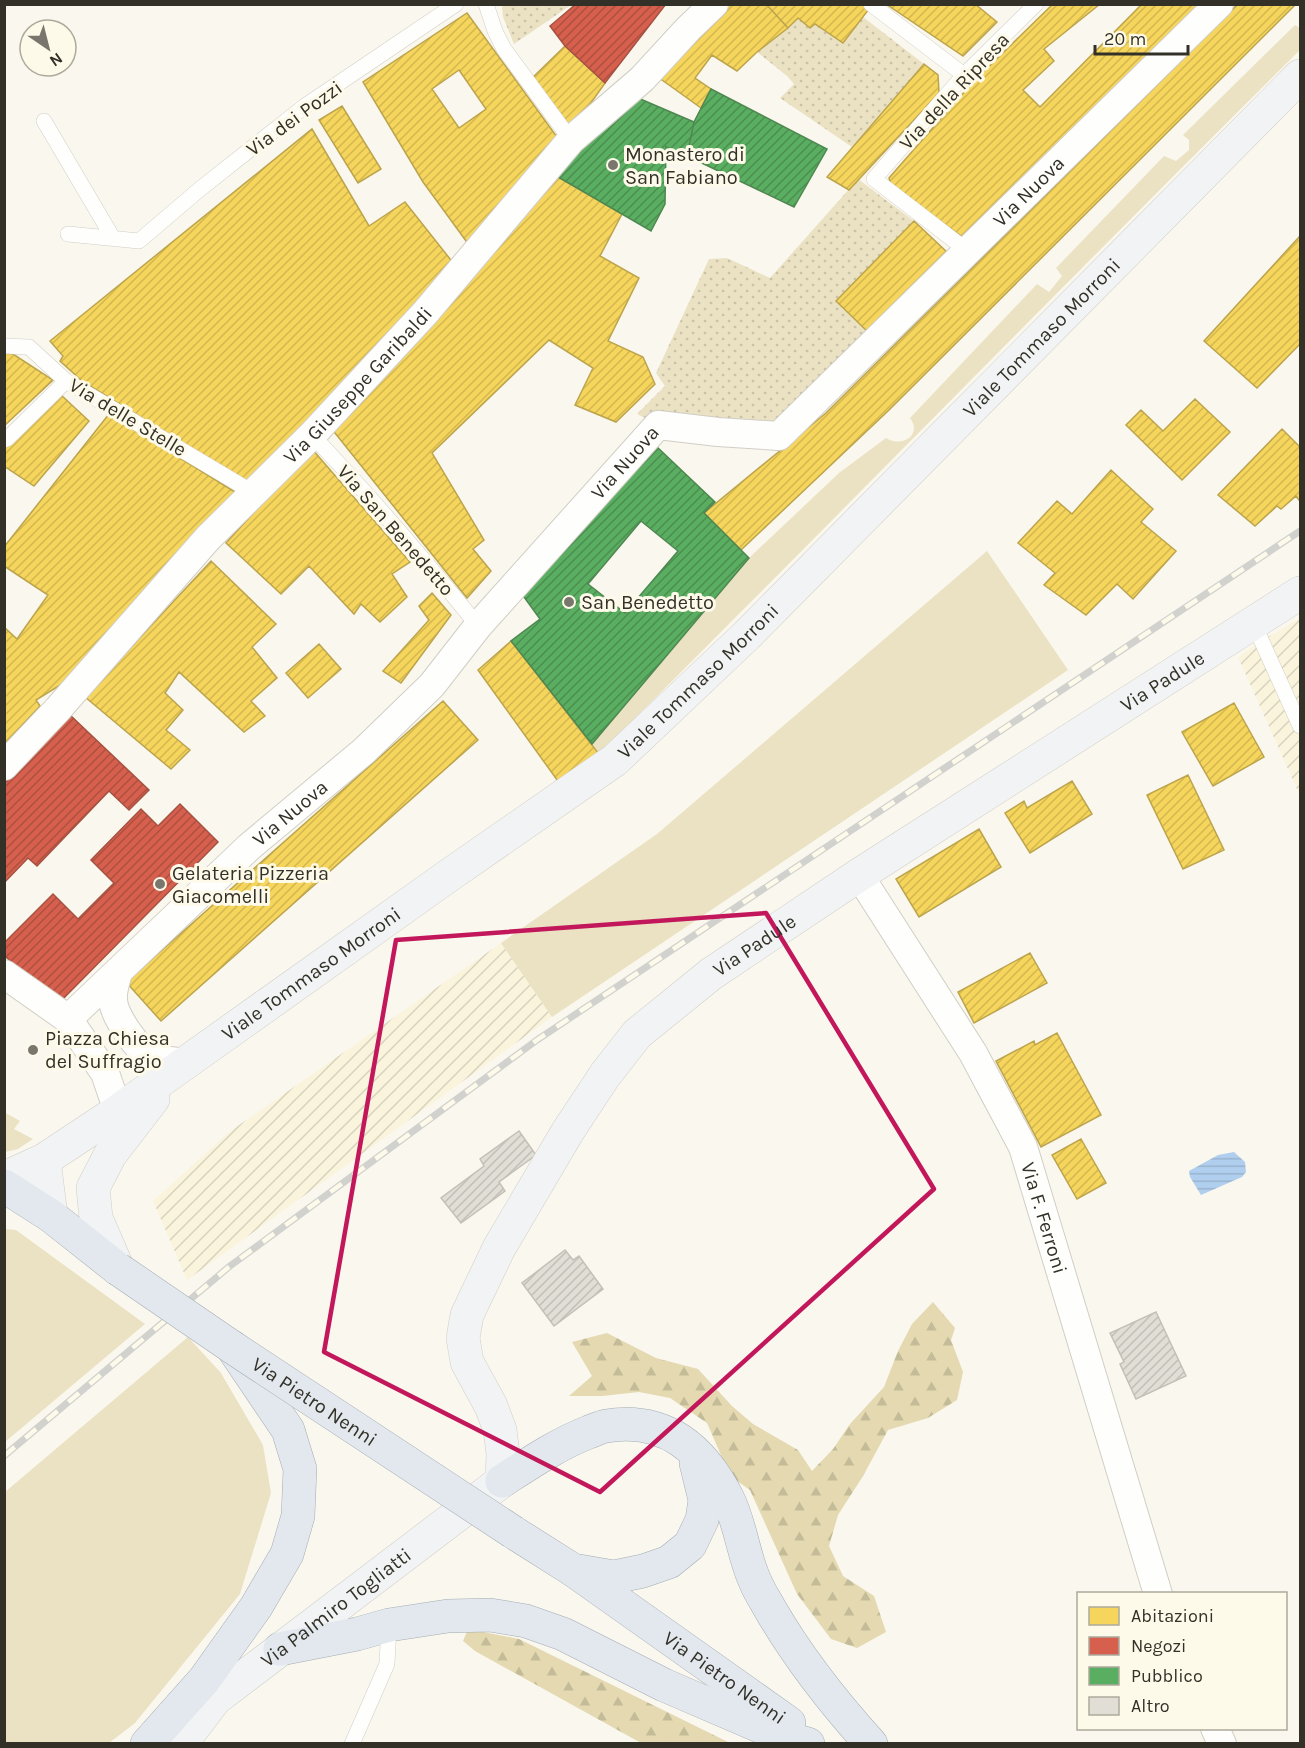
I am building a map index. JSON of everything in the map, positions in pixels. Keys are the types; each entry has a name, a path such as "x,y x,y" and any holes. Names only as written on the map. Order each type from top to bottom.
{"main road":[{"path":"4,1186 51,1216 118,1269"},
{"path":"4,1212 118,1269"},
{"name":"Via Pietro Nenni","path":"118,1269 232,1347 573,1570 818,1743"},
{"path":"147,1743 204,1680 256,1607 287,1554 298,1516 300,1469 288,1430 232,1347"},
{"path":"502,1481 552,1449 605,1426 629,1424 654,1426 676,1437 712,1469 729,1502 754,1581 789,1642 835,1704 871,1743"},
{"path":"573,1570 614,1577 643,1571 669,1562 690,1545 702,1520 705,1500 691,1449"},
{"path":"280,1649 357,1634 388,1625 448,1616 490,1615 526,1621 563,1634 684,1694 787,1738 808,1743"}],"street":[{"name":"Via Giuseppe Garibaldi","path":"4,766 58,709 208,538 312,435 425,313 571,140 642,79 714,4"},
{"name":"Via Nuova","path":"68,1019 231,864 364,751 432,685 478,626 658,424 718,432 779,436 969,252 1219,4"},
{"name":"Viale Tommaso Morroni","path":"4,1175 11,1175 44,1160 118,1111 615,760 747,635 1300,76"},
{"name":"Via Padule","path":"502,1481 503,1454 500,1430 491,1406 466,1362 464,1338 468,1315 504,1238 568,1131 637,1034 711,974 859,875 1300,593"},
{"name":"Via F. Ferroni","path":"859,875 973,1053 1023,1147 1158,1592"},
{"path":"118,972 112,999 119,1017 145,1053 178,1069 110,1155 93,1188 96,1218 118,1269"},
{"path":"4,974 68,1019 105,1073 118,1111"},
{"path":"44,1160 51,1216"},
{"name":"Via Palmiro Togliatti","path":"181,1743 214,1699 502,1481"},
{"path":"156,1743 214,1699"}],"lane":[{"name":"Via dei Pozzi","path":"112,238 139,241 304,106 456,4"},
{"path":"486,4 504,49 571,140"},
{"path":"871,4 964,75"},
{"name":"Via della Ripresa","path":"969,252 874,179 964,75 1036,4"},
{"path":"44,121 112,238"},
{"path":"68,234 112,238"},
{"name":"Via delle Stelle","path":"4,346 29,347 66,381 254,493"},
{"path":"4,440 66,381"},
{"name":"Via San Benedetto","path":"312,435 429,564 478,626"},
{"path":"1253,622 1300,726"},
{"path":"352,1743 387,1664 388,1625"}],"highlighted area":[{"path":"766,913 934,1189 600,1492 324,1352 396,940"}],"shaded area":[{"path":"502,4 571,5 514,44 503,17"},
{"path":"863,17 924,64 852,147 780,98 794,84 757,52 798,18 810,28 815,24 843,43"},
{"path":"1295,25 1300,28 1300,50 599,754 592,744 749,558 839,473 886,438 892,441 904,441 908,438 914,430 910,418 1037,284 1049,292 1062,276 1056,268 1164,156 1176,161 1189,150 1189,140 1183,135"},
{"path":"858,179 914,221 836,301 870,334 779,436 659,425 637,414 665,386 656,373 709,259 727,258 770,278"},
{"path":"987,551 1068,670 552,1017 501,943 657,834"},
{"path":"1300,618 1300,796 1238,657"},
{"path":"501,943 552,1017 187,1280 153,1201 229,1132"},
{"path":"4,1112 20,1121 14,1129 33,1139 18,1149 5,1152"},
{"path":"5,1229 16,1230 145,1324 5,1442"},
{"path":"188,1337 221,1373 263,1445 271,1493 240,1594 135,1723 109,1743 5,1743 5,1492"}],"green space":[{"path":"933,1302 955,1328 951,1340 963,1372 957,1400 928,1418 888,1430 838,1515 829,1546 843,1576 874,1596 886,1632 857,1648 831,1639 797,1594 750,1490 730,1476 707,1423 670,1398 639,1392 602,1396 569,1396 592,1376 572,1342 607,1333 656,1358 698,1369 732,1406 753,1424 798,1450 812,1471 884,1387 898,1351 912,1324"},
{"path":"468,1629 519,1639 730,1743 641,1743 475,1651 463,1641"}],"water":[{"path":"1234,1152 1245,1162 1246,1172 1242,1177 1201,1195 1189,1171 1218,1155"}],"building: Abitazioni":[{"path":"726,4 766,4 788,28 737,71 712,55 695,78 711,89 701,108 655,75"},
{"path":"766,4 862,4 869,9 843,43 815,24 810,28 798,18 788,28"},
{"path":"886,4 975,4 997,22 963,56"},
{"path":"1053,4 1100,4 1044,49 1054,61 1023,90 1040,107 1140,6 1139,4 1200,4 964,238 891,186 889,178 973,82"},
{"path":"1238,4 1296,4 888,411 741,550 704,513 826,413"},
{"path":"467,13 562,144 469,245 423,182 363,82","holes":["459,70 486,109 459,128 432,89"]},
{"path":"565,46 605,83 571,131 531,79"},
{"path":"924,64 938,75 939,93 849,190 827,177"},
{"path":"342,106 381,169 358,183 319,120"},
{"path":"312,129 369,226 405,202 454,264 330,399 247,483 82,381 60,361 63,356 50,341"},
{"path":"553,174 622,214 600,256 639,278 608,341 643,357 655,384 616,422 575,405 593,368 549,340 432,453 484,540 473,549 491,571 467,598 331,428"},
{"path":"914,221 948,253 870,334 836,301"},
{"path":"1300,236 1300,344 1257,388 1204,341"},
{"path":"4,353 13,354 53,380 4,426"},
{"path":"60,394 89,421 34,486 4,466 4,443"},
{"path":"1195,399 1230,432 1182,480 1126,425 1141,410 1163,431"},
{"path":"109,414 235,492 62,684 36,700 40,706 4,745 4,627 17,639 48,595 4,566 4,547"},
{"path":"1282,429 1300,447 1300,499 1296,496 1281,509 1277,506 1255,526 1218,495"},
{"path":"312,449 410,562 392,574 407,597 380,622 361,604 354,614 309,566 281,594 226,543"},
{"path":"1111,470 1153,509 1141,522 1176,551 1133,599 1117,584 1086,615 1044,585 1055,573 1018,543 1057,501 1072,514"},
{"path":"211,561 276,624 252,647 277,678 251,701 265,716 244,732 179,672 165,693 183,710 166,730 190,750 171,769 85,697"},
{"path":"432,593 451,615 401,683 383,671 429,620 419,606"},
{"path":"511,641 599,754 560,784 478,670"},
{"path":"319,644 341,669 308,698 286,673"},
{"path":"443,701 478,740 161,1021 126,982"},
{"path":"1234,703 1264,757 1213,786 1182,732"},
{"path":"1188,775 1224,850 1183,869 1147,795"},
{"path":"1072,781 1092,814 1030,853 1005,813 1024,801 1027,808"},
{"path":"979,829 1001,867 919,917 896,879"},
{"path":"1030,953 1047,983 974,1023 958,992"},
{"path":"1057,1033 1101,1115 1041,1147 996,1061 1034,1041 1035,1045"},
{"path":"1081,1139 1106,1183 1077,1199 1052,1155"}],"building: Negozi":[{"path":"576,4 666,4 605,83 565,46 550,26"},
{"path":"70,715 149,790 129,810 109,791 37,866 28,858 4,883 4,784"},
{"path":"180,804 218,842 56,1006 4,955 4,943 53,894 78,919 114,883 91,860 141,809 158,826"}],"building: Pubblico":[{"name":"Monastero di San Fabiano","path":"711,89 827,149 794,207 687,156 694,122"},
{"name":"Monastero di San Fabiano","path":"631,95 694,122 687,156 666,147 665,204 651,231 553,174"},
{"name":"San Benedetto","path":"656,446 715,502 704,513 749,558 592,744 511,641 540,619 519,590","holes":["641,521 678,551 625,613 588,584"]}],"building: Altro":[{"path":"519,1131 536,1155 499,1182 505,1191 461,1223 441,1198 484,1166 480,1159"},
{"path":"565,1250 573,1260 579,1256 603,1289 554,1326 522,1283"},
{"path":"1156,1312 1186,1376 1136,1399 1120,1364 1124,1362 1110,1333"}],"railway":[{"path":"4,1456 230,1266 537,1040 1300,531"}],"place":[{"name":"Monastero di San Fabiano","path":"613,165"},
{"name":"San Benedetto","path":"569,602"},
{"name":"Gelateria Pizzeria Giacomelli","path":"160,884"},
{"name":"Piazza Chiesa del Suffragio","path":"33,1050"}]}
